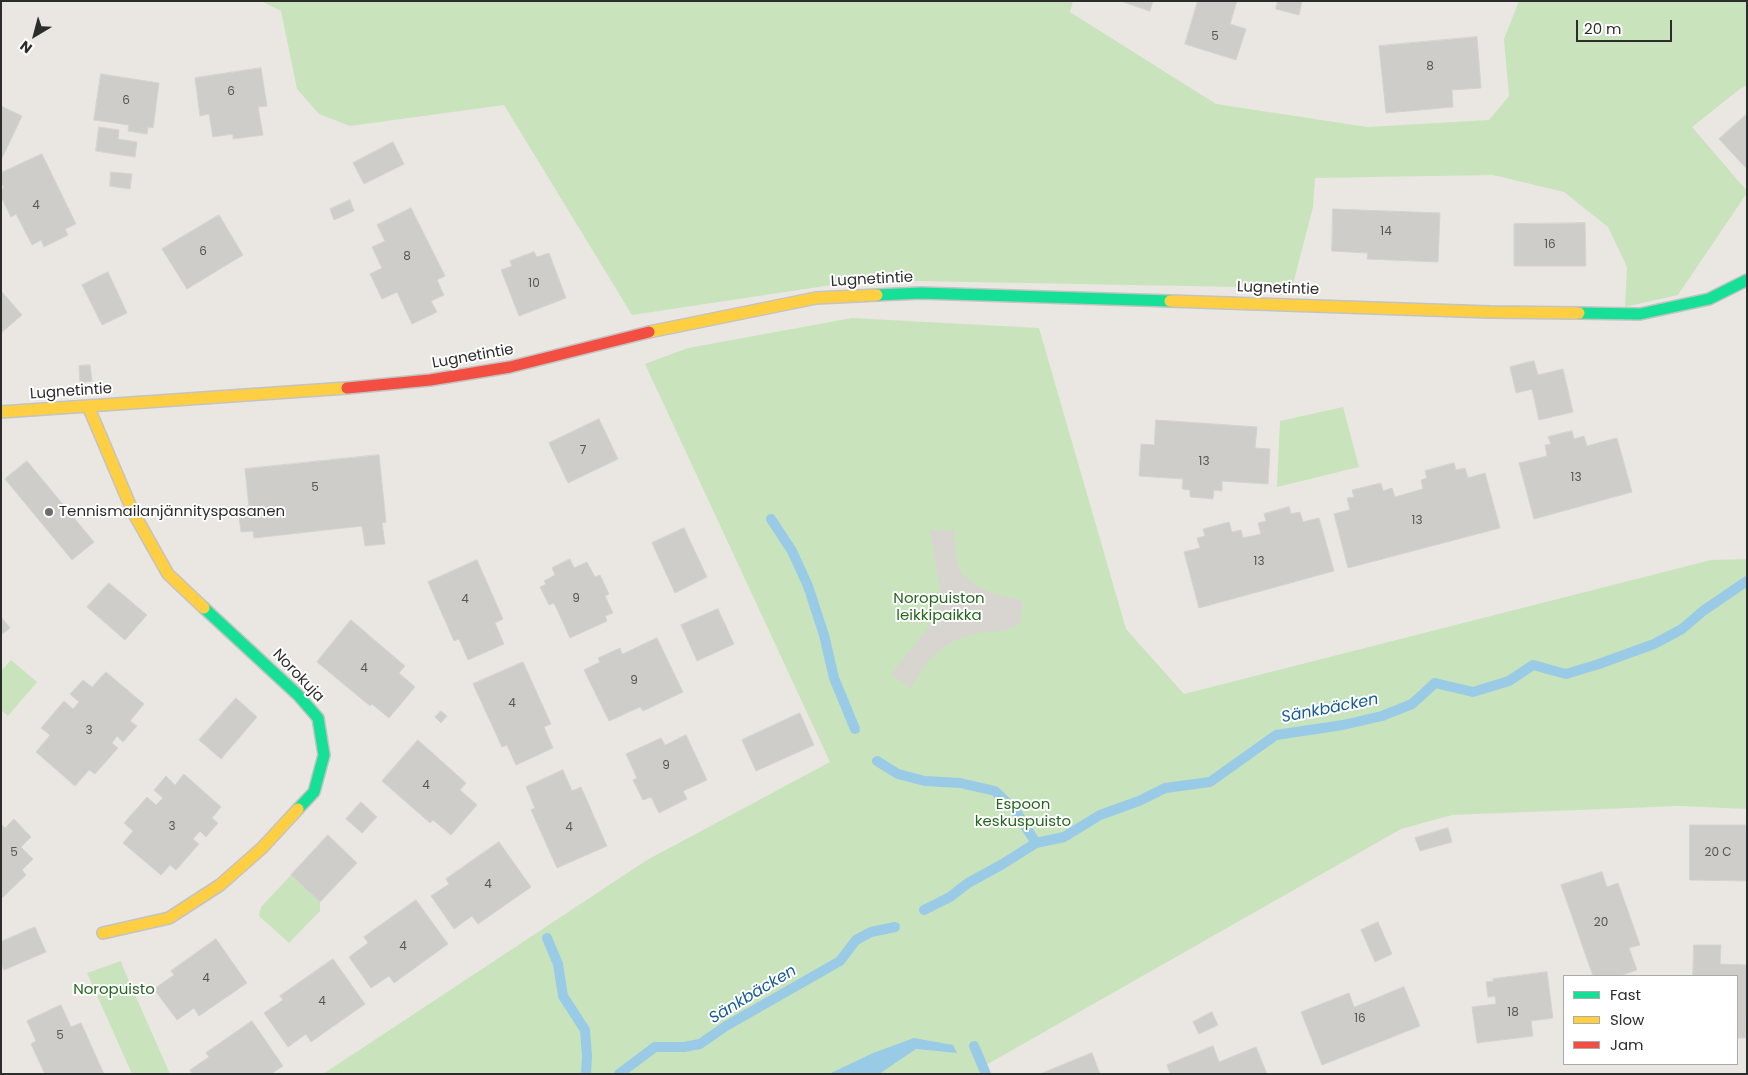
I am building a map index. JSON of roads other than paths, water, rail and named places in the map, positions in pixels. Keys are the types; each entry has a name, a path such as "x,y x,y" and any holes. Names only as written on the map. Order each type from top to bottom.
{"street":[{"name":"Lugnetintie","path":"1,412 430,380 510,367 665,328 816,298 921,293 1481,311 1640,314 1709,299 1747,280"},
{"name":"Norokuja","path":"88,406 133,512 168,574 298,695 318,718 324,755 314,792 262,848 220,885 169,918 103,933"}],"water":[{"path":"914,1038 953,1045 957,1053 916,1049 879,1074 829,1074 873,1053"}],"waterway":[{"path":"771,519 792,551 808,586 824,635 834,678 855,729"},
{"name":"Sänkbäcken","path":"924,910 950,897 968,883 1036,843 1064,837 1100,815 1139,801 1165,788 1210,782 1276,735 1343,725 1382,716 1412,704 1435,683 1473,692 1509,681 1533,665 1566,674 1599,664 1654,644 1682,629 1703,611 1747,581"},
{"path":"877,761 898,774 925,781 960,783 995,791 1015,810 1036,843"},
{"name":"Sänkbäcken","path":"619,1074 655,1047 684,1047 700,1044 726,1026 840,961 856,940 871,932 895,927"},
{"path":"547,938 558,964 563,996 585,1030 586,1074"},
{"path":"974,1046 986,1074"}],"place":[{"name":"Tennismailanjännityspasanen","path":"49,512"}],"park label":[{"name":"Noropuiston leikkipaikka","path":"939,608"},
{"name":"Espoon keskuspuisto","path":"1023,814"},
{"name":"Noropuisto","path":"114,990"}]}
